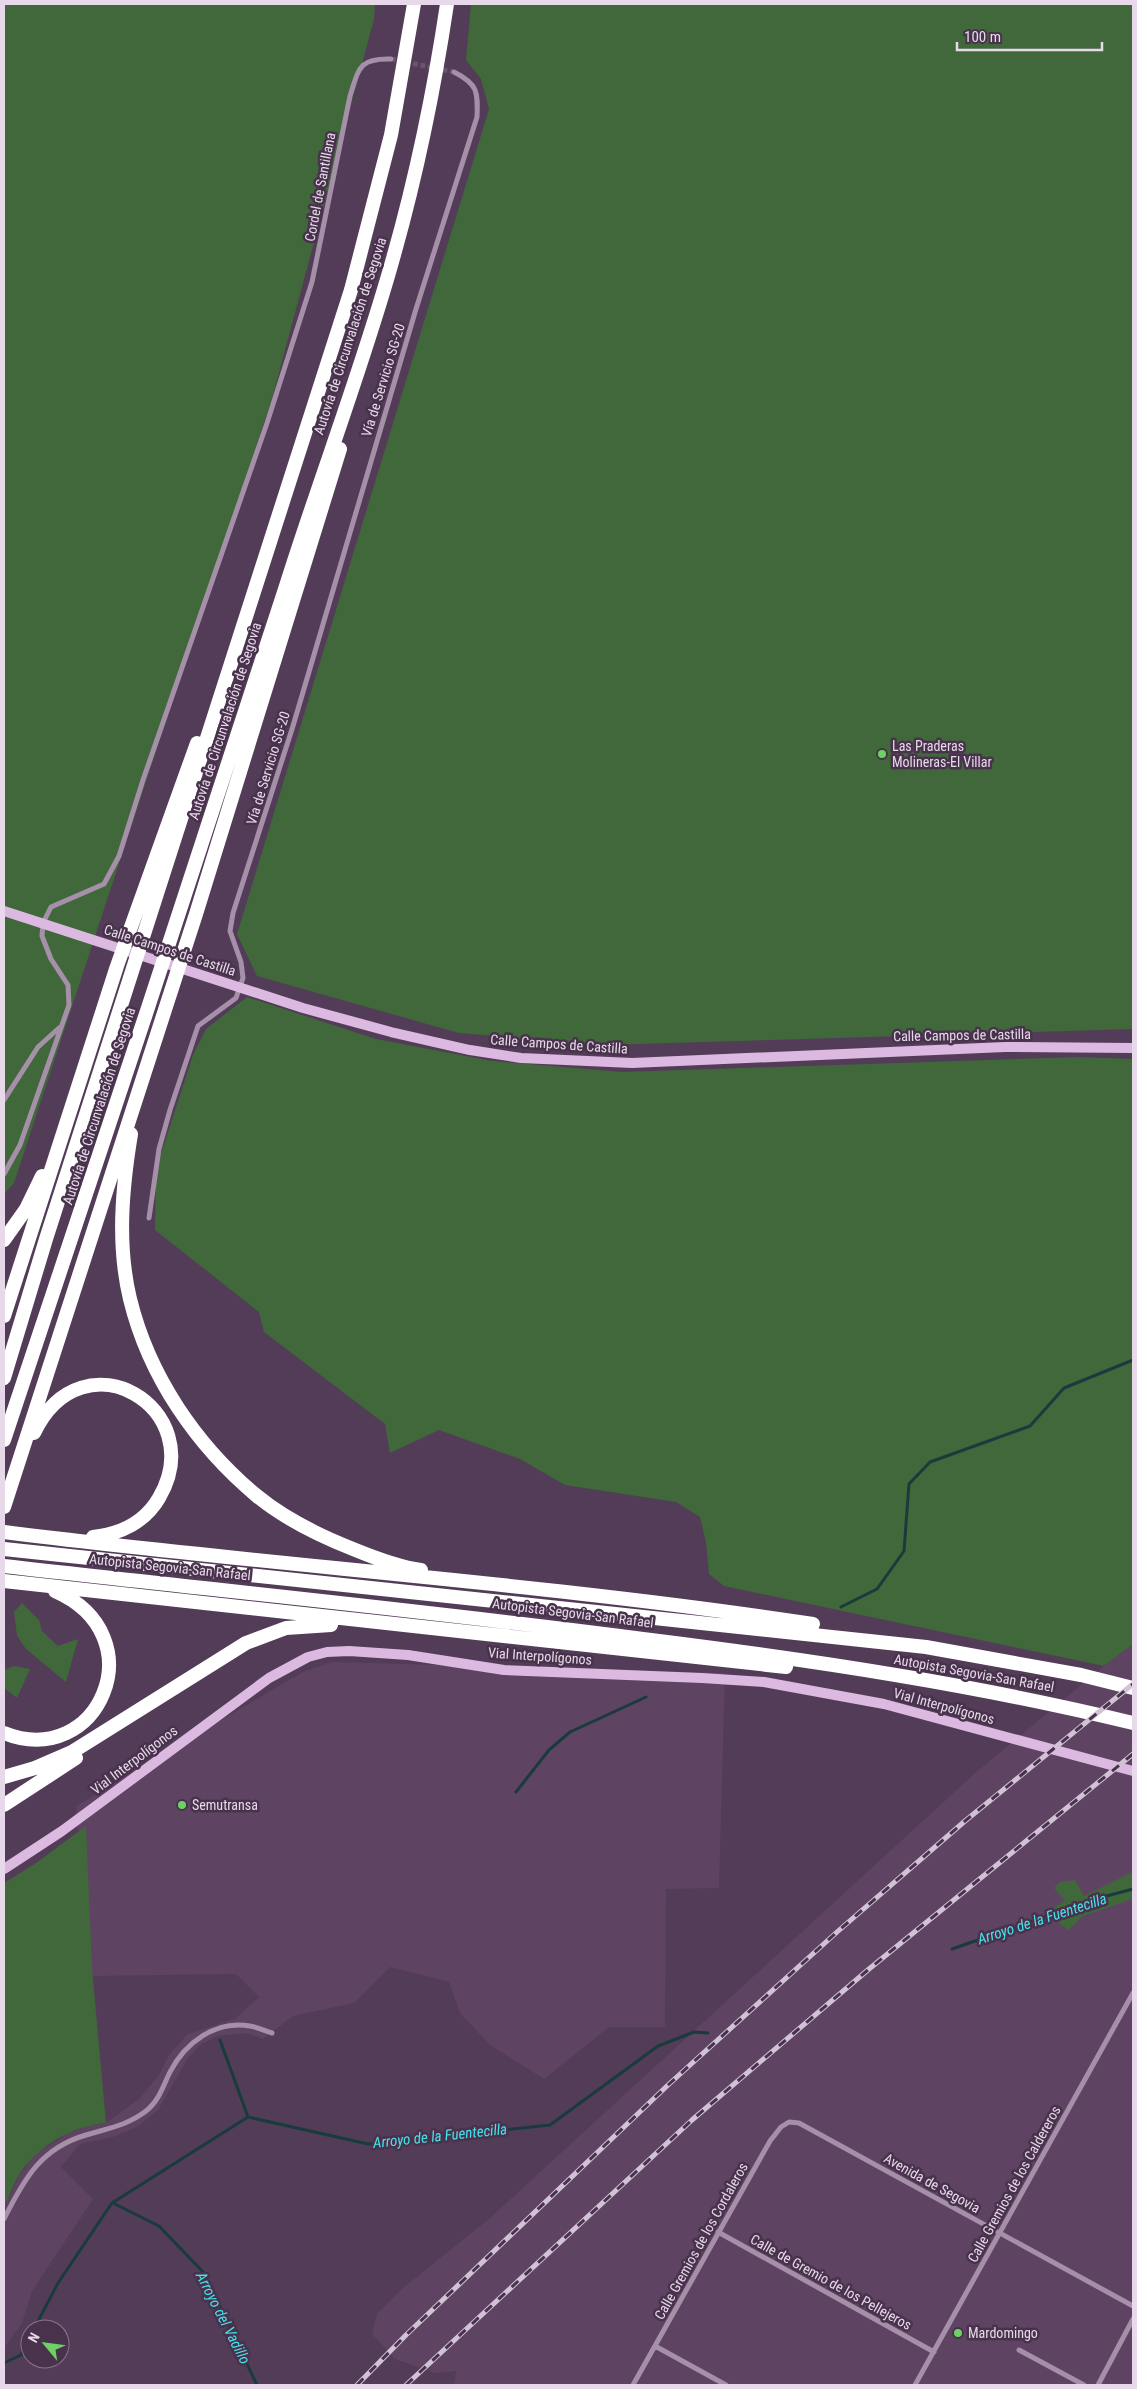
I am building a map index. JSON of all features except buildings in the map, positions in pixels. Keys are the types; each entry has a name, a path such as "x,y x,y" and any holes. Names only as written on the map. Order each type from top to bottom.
{"highway":[{"name":"Autovía de Circunvalación de Segovia","path":"4,1378 359,260 391,135 414,4"},
{"name":"Autovía de Circunvalación de Segovia","path":"4,1440 171,941 321,476 362,361 406,210 433,89 447,4"},
{"path":"4,1507 171,994 315,533 343,439 362,361"},
{"path":"4,1316 121,957 270,537"},
{"path":"171,994 131,1134 125,1170 122,1214 124,1256 130,1299 145,1345 162,1381 183,1416 208,1449 258,1497 328,1539 378,1559 410,1568 556,1591"},
{"path":"4,1240 26,1209 76,1095"},
{"path":"12,1481 46,1412 54,1403 74,1390 93,1385 110,1385 135,1393 152,1408 164,1424 171,1449 169,1478 158,1501 142,1517 119,1532 84,1538 57,1538"},
{"path":"4,1532 317,1568 556,1591 771,1618 926,1647"},
{"name":"Autopista Segovia-San Rafael","path":"4,1549 766,1628 926,1647 1081,1675 1133,1688"},
{"name":"Autopista Segovia-San Rafael","path":"4,1566 293,1596 569,1629 910,1677 1046,1702 1133,1723"},
{"path":"4,1581 755,1664 910,1677"},
{"path":"4,1733 36,1740 58,1737 72,1730 97,1705 109,1678 110,1665 106,1641 93,1617 64,1594 52,1589 26,1584"},
{"path":"4,1777 35,1768 72,1752 234,1649 262,1635 286,1628 308,1625 439,1629"},
{"path":"4,1805 262,1635"}],"main road":[{"name":"Calle Campos de Castilla","path":"4,910 240,987 391,1032 470,1050 579,1062 685,1062 1005,1047 1133,1048"},
{"name":"Vial Interpolígonos","path":"4,1869 62,1831 269,1678 302,1660 327,1652 349,1651 408,1655 504,1670 764,1682 884,1704 1133,1771"}],"street":[{"name":"Cordel de Santillana","path":"43,923 51,907 104,884 119,856 143,780 267,423 312,282 350,96 358,69 365,62 375,58 391,59"},
{"name":"Vía de Servicio SG-20","path":"240,987 243,976 241,962 230,931 233,913 299,707 416,309 477,117 478,100 475,87 467,79 454,72"},
{"path":"4,1174 20,1145 68,1005 68,986 51,959 42,936 43,923"},
{"path":"150,1218 159,1149 198,1026 236,998 240,987"},
{"path":"4,1100 38,1048 62,1026"},
{"name":"Calle Gremios de los Caldereros","path":"915,2385 1133,1993"},
{"path":"4,2219 28,2173 47,2155 73,2140 112,2129 147,2110 158,2097 181,2054 200,2037 230,2026 250,2026 272,2033"},
{"name":"Calle Gremios de los Cordaleros","path":"633,2385 770,2141 781,2126 789,2122 799,2123"},
{"name":"Avenida de Segovia","path":"799,2123 1133,2306"},
{"name":"Calle de Gremio de los Pellejeros","path":"718,2232 934,2352"},
{"path":"1098,2385 1133,2320"},
{"path":"655,2346 726,2385"},
{"path":"1019,2350 1084,2385"}],"shaded area":[{"path":"1133,1644 1133,2385 454,2385 456,2371 435,2373 395,2359 372,2334 377,2314 403,2288 490,2218 974,1774"},
{"path":"331,1662 725,1673 719,1888 666,1889 665,2027 609,2027 544,2079 490,2045 460,2013 449,1982 390,1967 354,2003 293,2016 263,2039 246,2033 217,2036 200,2045 188,2058 158,2110 137,2127 113,2137 80,2144 61,2167 93,2199 32,2291 23,2319 20,2319 20,2326 4,2348 4,2207 19,2176 36,2154 67,2134 90,2125 106,2123 140,2098 159,2075 169,2055 188,2034 235,2019 259,1997 236,1974 92,1976 76,1806 301,1673"}],"green space":[{"path":"4,4 375,4 374,19 273,395 14,1183 4,1194"},
{"path":"471,4 1133,4 1133,1029 603,1045 459,1033 257,976 237,934 489,109 481,79 466,60"},
{"path":"247,997 376,1039 492,1061 622,1072 1078,1057 1133,1059 1133,1644 1104,1666 724,1586 709,1574 706,1542 700,1517 676,1502 565,1485 520,1459 439,1430 390,1453 385,1424 264,1332 259,1312 155,1230 156,1169 193,1055 206,1029"},
{"path":"22,1603 39,1620 42,1631 58,1646 78,1639 66,1682 26,1649 17,1636 14,1612"},
{"path":"14,1666 30,1669 17,1698 4,1688 4,1670"},
{"path":"86,1826 92,1968 106,2123 81,2128 69,2133 57,2139 36,2155 19,2175 4,2207 4,1883 36,1863"},
{"path":"1133,1872 1133,1899 1083,1916 1068,1930 1045,1912 1065,1901 1054,1888 1060,1882 1075,1880 1084,1896"}],"waterway":[{"path":"841,1607 877,1589 904,1551 909,1484 930,1462 1030,1426 1064,1388 1133,1360"},
{"path":"516,1792 549,1750 570,1732 646,1697"},
{"name":"Arroyo de la Fuentecilla","path":"952,1949 1099,1898 1133,1889"},
{"name":"Arroyo de la Fuentecilla","path":"39,2319 58,2283 112,2203 248,2117 368,2144 550,2125 658,2046 694,2032 708,2033"},
{"path":"220,2040 248,2117"},
{"name":"Arroyo del Vadillo","path":"113,2203 159,2226 204,2273 257,2385"},
{"path":"4,2363 20,2355"}],"tunnel":[{"path":"391,59 454,72"}],"railway":[{"path":"357,2385 406,2335 668,2085 837,1932 965,1821 1133,1684"},
{"path":"406,2385 692,2120 869,1969 1133,1754"}],"place":[{"name":"Las Praderas Molineras-El Villar","path":"882,754"},
{"name":"Semutransa","path":"182,1805"},
{"name":"Mardomingo","path":"958,2333"}]}
